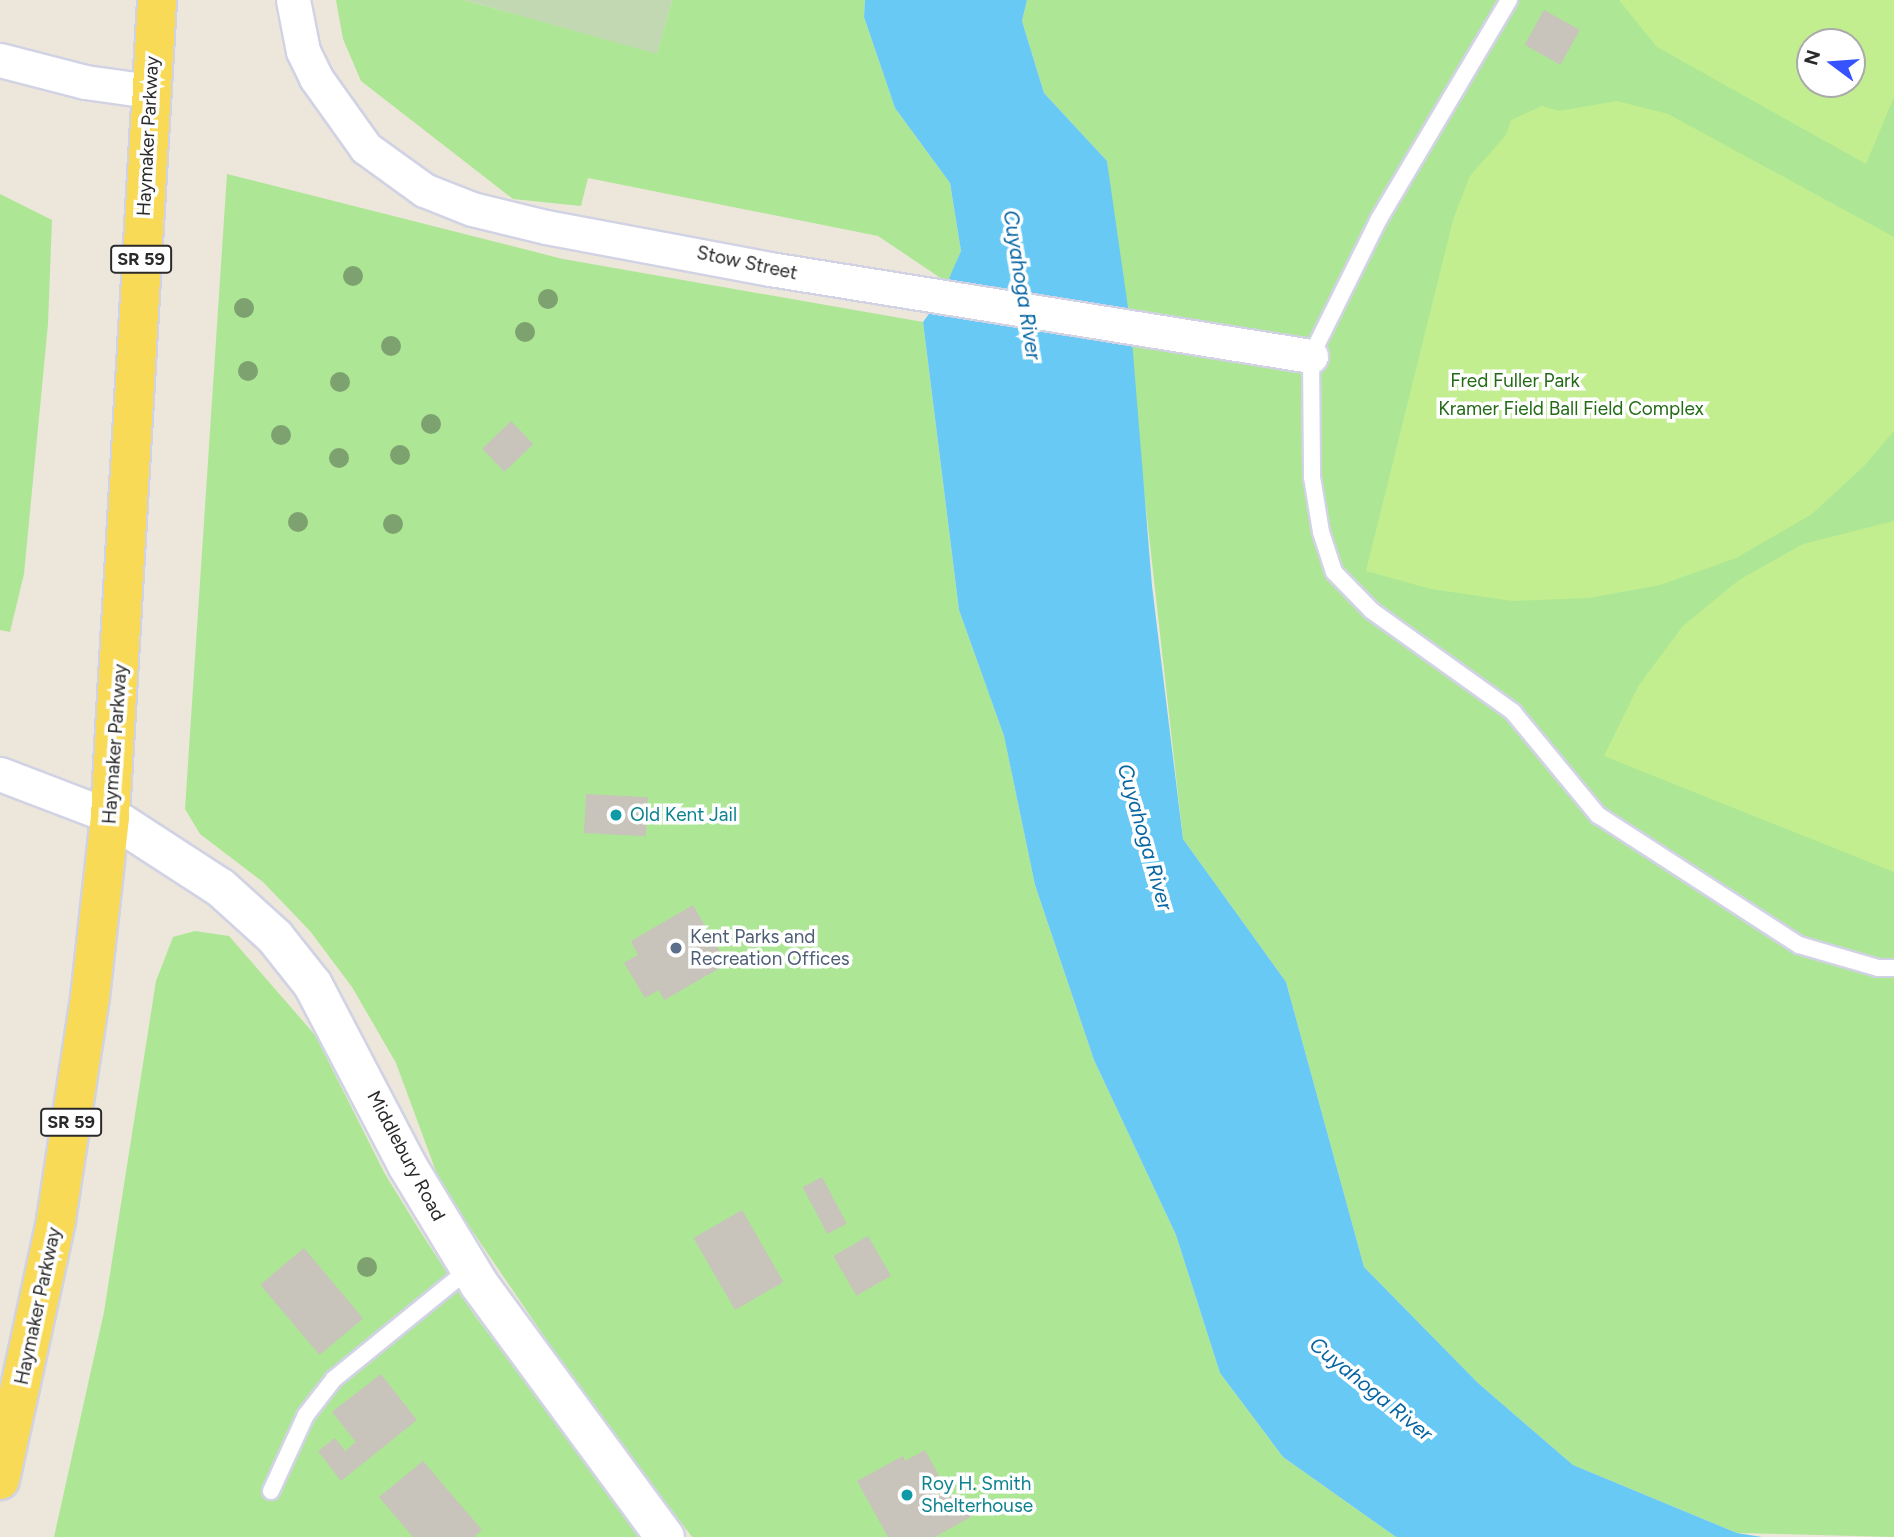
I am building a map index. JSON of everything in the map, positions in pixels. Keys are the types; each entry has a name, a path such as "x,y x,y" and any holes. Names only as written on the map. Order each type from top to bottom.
{"main road":[{"name":"Haymaker Parkway","path":"0,1480 56,1220 90,998 110,816 157,0"}],"street":[{"name":"Stow Street","path":"293,0 303,51 340,115 366,148 424,190 471,209 546,228 852,283 1311,356"},
{"path":"0,60 66,79 150,91"},
{"path":"0,774 110,816"},
{"name":"Middlebury Road","path":"110,816 194,867 275,937 338,1028 407,1165 469,1269 665,1537"}],"lane":[{"path":"1509,0 1379,219 1311,356 1312,477 1321,532 1334,572 1372,611 1513,712 1598,815 1798,945 1878,968 1894,968"},
{"path":"271,1491 306,1415 334,1379 469,1269"}],"green space":[{"path":"336,0 464,0 657,53 672,0 865,0 864,17 895,108 950,183 961,251 948,283 878,236 588,178 581,206 513,199 361,81 343,39"},
{"path":"464,0 672,0 657,54"},
{"name":"Fred Fuller Park","path":"1027,0 1894,0 1894,1537 1737,1533 1573,1465 1478,1383 1364,1267 1286,982 1183,839 1107,161 1044,93 1022,21"},
{"path":"1619,0 1894,0 1894,97 1866,164 1657,47"},
{"name":"Kramer Field Ball Field Complex","path":"1617,101 1668,114 1894,237 1894,431 1865,465 1812,514 1736,558 1660,585 1589,598 1513,601 1431,589 1366,571 1453,220 1470,176 1506,135 1511,120 1542,106 1559,111"},
{"path":"227,174 563,259 923,322 959,610 1004,736 1035,885 1094,1060 1176,1235 1220,1373 1283,1457 1396,1537 692,1537 578,1386 441,1185 396,1063 352,987 310,931 263,882 200,834 185,809"},
{"path":"0,194 52,220 48,324 24,574 10,632 0,630"},
{"path":"1894,521 1894,872 1604,756 1639,685 1683,626 1739,580 1803,544"},
{"path":"195,931 229,936 315,1035 385,1174 475,1316 644,1537 54,1537 104,1312 156,981 173,937"}],"water":[{"name":"Cuyahoga River","path":"865,0 1027,0 1022,21 1044,93 1107,161 1131,328 1152,586 1183,839 1286,982 1364,1267 1478,1383 1573,1465 1737,1533 1762,1537 1396,1537 1283,1457 1220,1373 1176,1235 1094,1060 1035,885 1004,736 959,610 923,322 940,299 961,251 950,183 895,108 864,17"}],"building":[{"path":"1544,10 1580,30 1560,65 1525,45"},
{"path":"511,421 533,444 504,472 482,449"},
{"name":"Old Kent Jail","path":"586,794 648,797 646,836 584,833"},
{"name":"Kent Parks and Recreation Offices","path":"693,905 727,964 664,1000 659,990 645,998 624,963 638,955 631,941"},
{"path":"822,1177 847,1224 827,1234 803,1187"},
{"path":"742,1210 784,1282 735,1310 694,1238"},
{"path":"868,1236 891,1276 856,1296 833,1256"},
{"path":"304,1248 363,1318 319,1355 260,1285"},
{"path":"381,1374 417,1420 341,1481 318,1451 335,1438 345,1451 356,1442 332,1412"},
{"name":"Roy H. Smith Shelterhouse","path":"925,1450 951,1497 958,1493 971,1517 935,1537 888,1537 857,1481 903,1456 905,1461"},
{"path":"423,1461 482,1530 474,1537 413,1537 379,1497"}],"place":[{"name":"Old Kent Jail","path":"616,815"},
{"name":"Kent Parks and Recreation Offices","path":"676,948"},
{"name":"Roy H. Smith Shelterhouse","path":"907,1495"}]}
